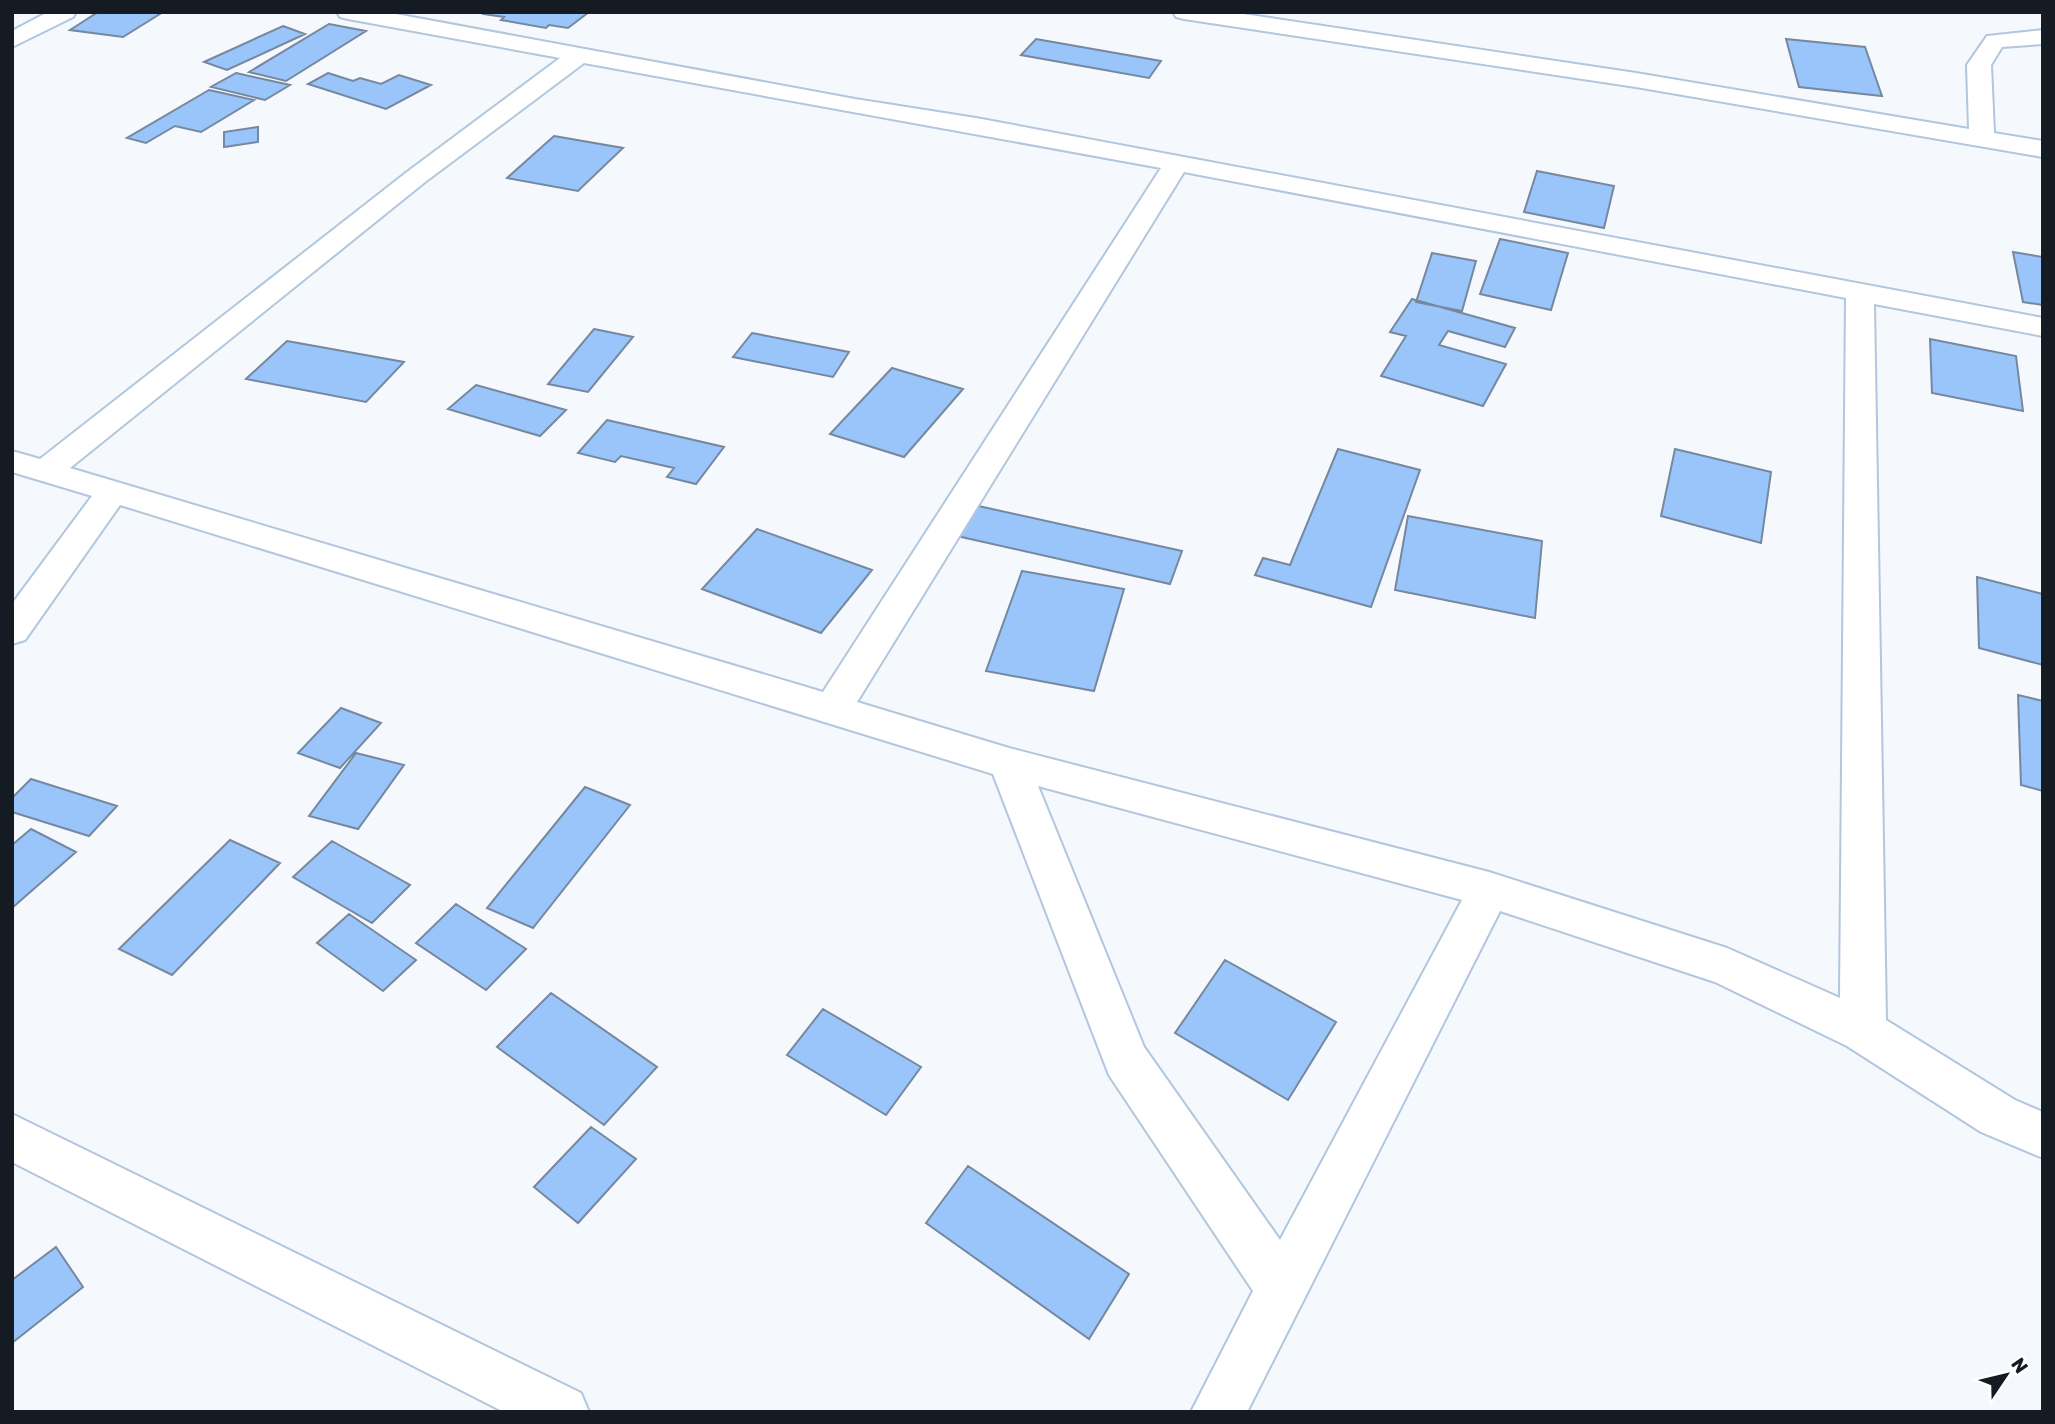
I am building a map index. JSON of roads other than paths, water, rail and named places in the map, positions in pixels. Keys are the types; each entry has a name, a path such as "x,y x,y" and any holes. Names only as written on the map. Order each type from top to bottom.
{"street":[{"path":"12,40 65,12"},
{"path":"348,12 2043,327"},
{"path":"1184,12 1636,80 2043,149"},
{"path":"1982,138 1979,65 1995,41 2043,37"},
{"path":"29,466 579,55"},
{"path":"832,710 1176,164"},
{"path":"1860,291 1863,1031"},
{"path":"29,466 1009,763 1489,890 1727,967 1863,1031 1998,1115 2043,1135"},
{"path":"12,631 113,491"},
{"path":"1009,763 1126,1060 1282,1288"},
{"path":"1218,1412 1489,890"},
{"path":"12,1137 562,1412"}]}
